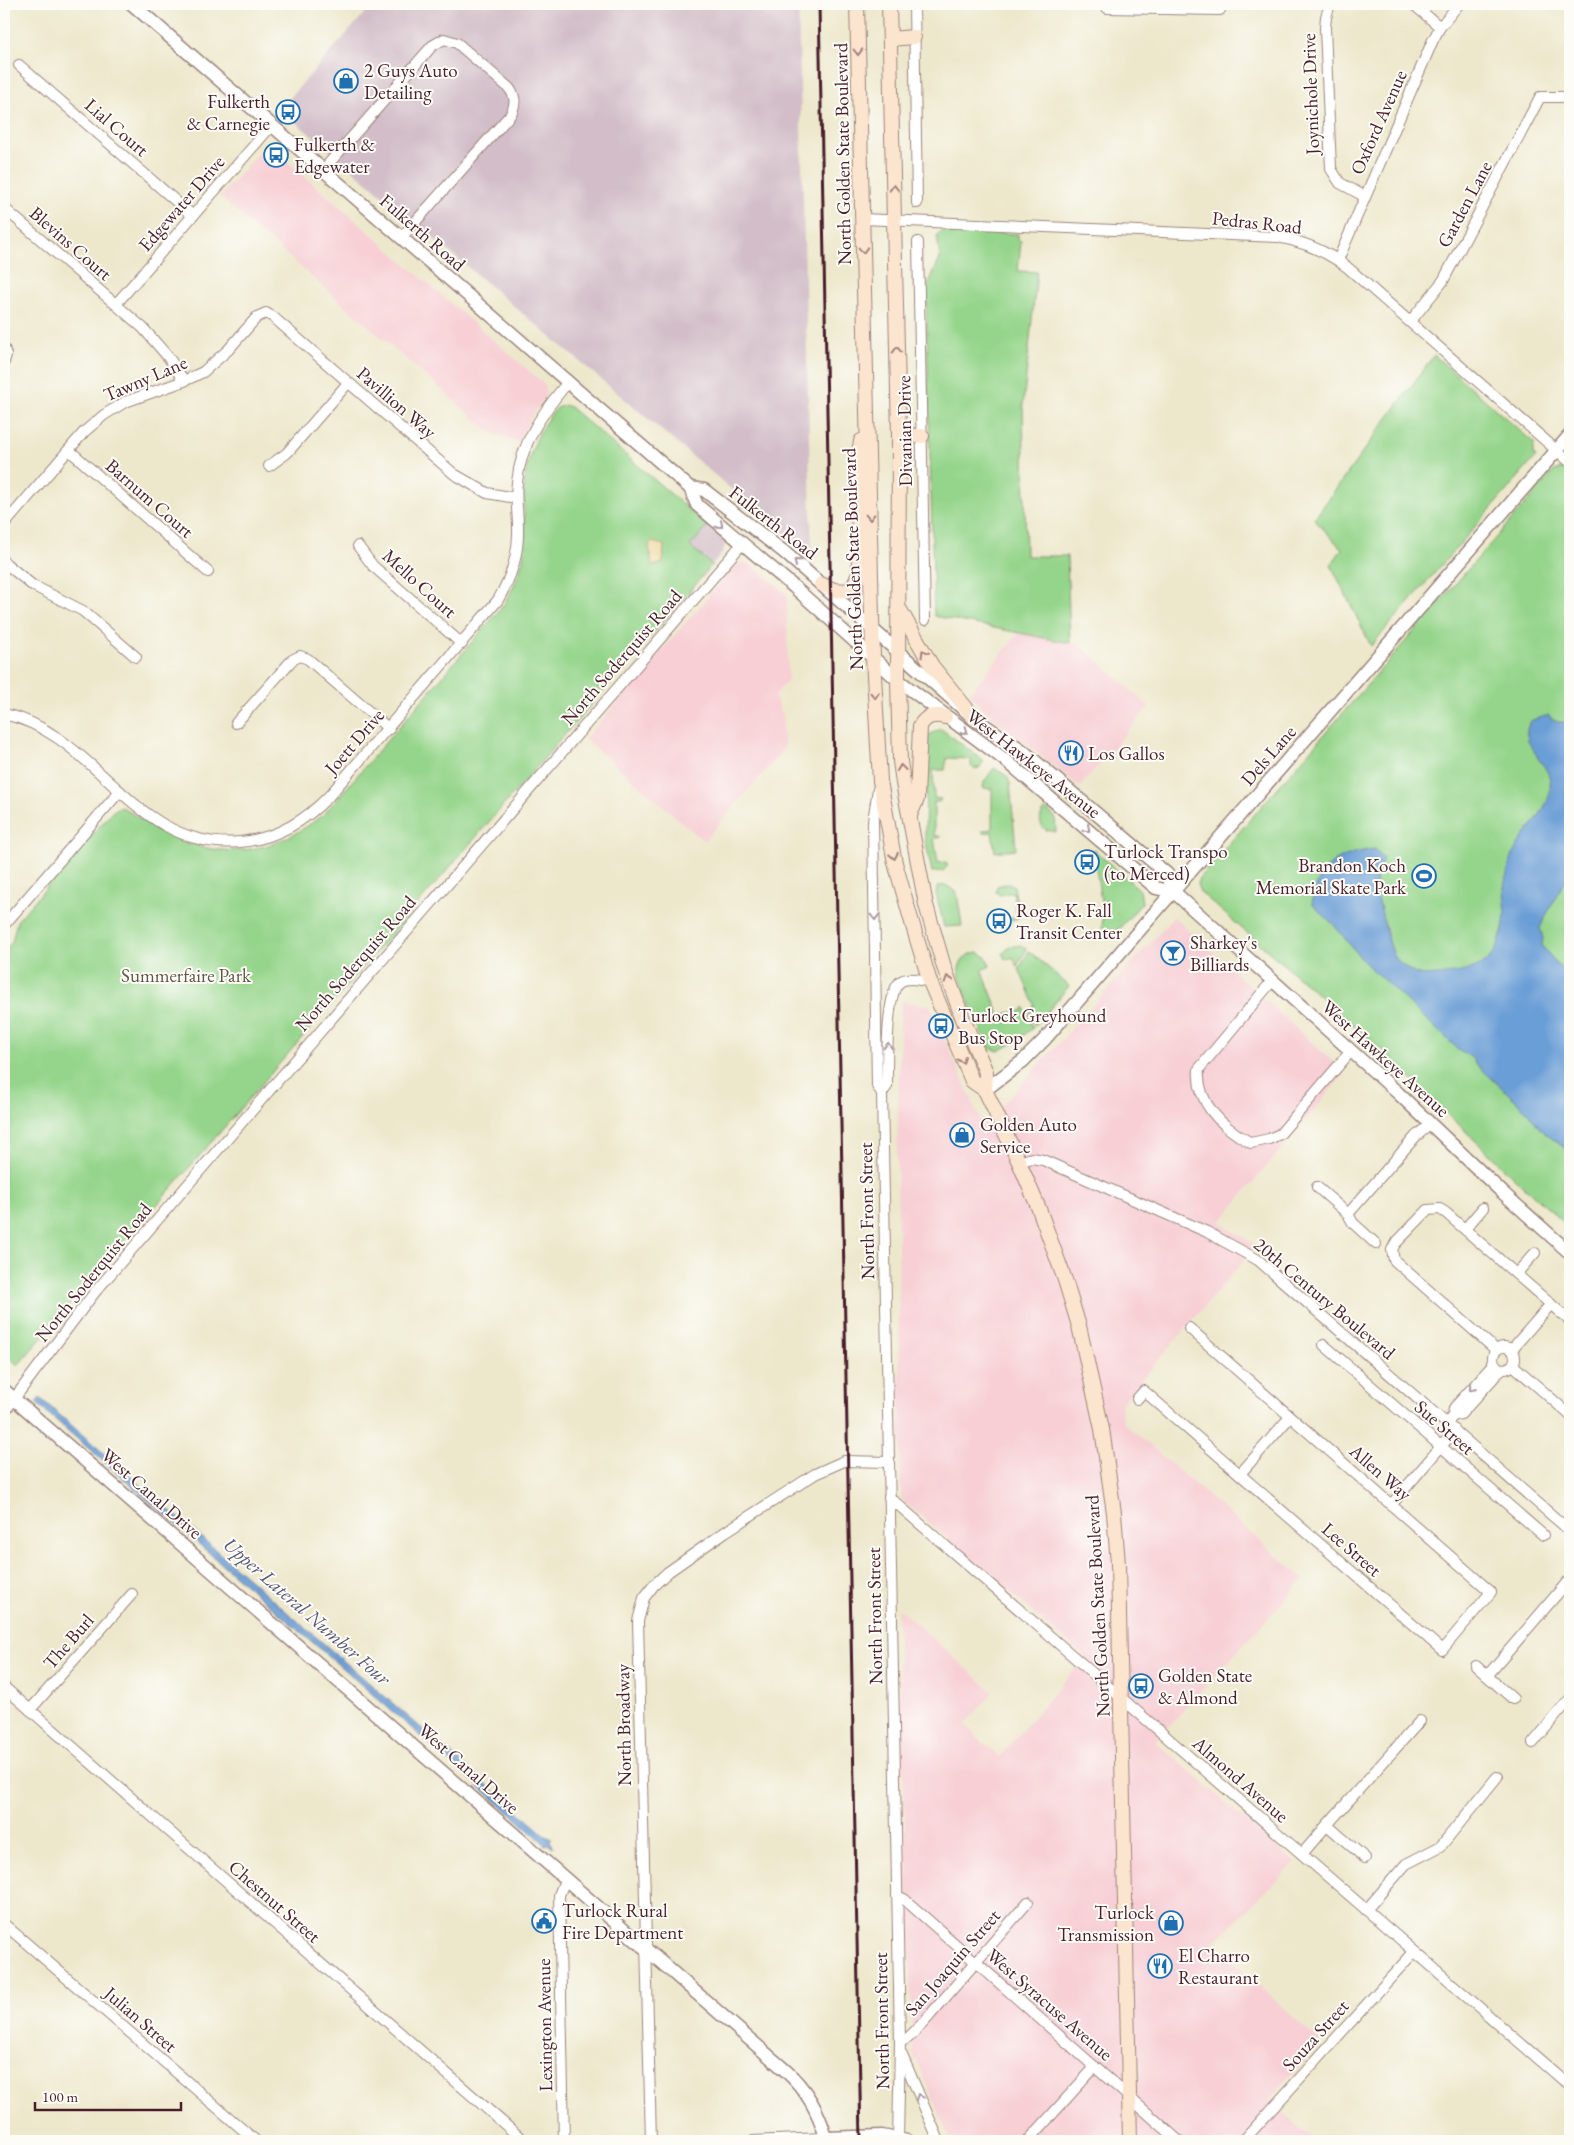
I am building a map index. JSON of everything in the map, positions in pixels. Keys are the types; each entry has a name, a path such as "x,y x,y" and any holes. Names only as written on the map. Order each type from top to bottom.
{"main road":[{"name":"North Golden State Boulevard","path":"857,4 873,658 880,781 903,896 930,982 972,1081 985,1090"},
{"name":"North Golden State Boulevard","path":"889,4 899,435 898,680 902,784 932,928 956,1002 986,1072 985,1090 1045,1223 1065,1280 1079,1326 1097,1403 1114,1513 1118,1573 1130,2141"},
{"path":"890,38 914,37"},
{"path":"821,584 834,590 848,591 854,585 859,574 858,459 866,410"},
{"path":"899,435 922,436"},
{"path":"899,609 932,666 975,719"},
{"path":"910,816 917,799 920,726 930,716 938,715 945,717"}],"street":[{"name":"Fulkerth Road","path":"132,4 690,488 697,505 873,658"},
{"path":"914,4 917,203"},
{"path":"1106,4 1107,8 1220,10 1220,4"},
{"name":"Joynichole Drive","path":"1330,4 1325,28 1331,168 1340,183 1364,196"},
{"path":"1413,4 1440,27"},
{"name":"Oxford Avenue","path":"1338,260 1364,196 1440,27 1459,4"},
{"path":"323,170 432,46 444,39 457,43 509,88 515,101 511,114 402,238"},
{"name":"Lial Court","path":"19,65 193,216"},
{"name":"Garden Lane","path":"1410,322 1443,281 1540,97 1570,96"},
{"name":"Edgewater Drive","path":"116,304 272,125"},
{"name":"Blevins Court","path":"4,208 116,304 156,343 184,381"},
{"name":"Pedras Road","path":"862,219 1278,238 1308,244 1338,260 1570,462"},
{"name":"Divanian Drive","path":"918,242 925,620"},
{"name":"Tawny Lane","path":"4,525 89,427 112,409 136,397 184,381 203,372 218,360 257,317 266,313"},
{"name":"Pavillion Way","path":"266,313 273,317 454,474 487,492 516,498"},
{"path":"4,348 6,355 4,362"},
{"name":"Joett Drive","path":"4,714 25,719 47,731 67,745 158,823 183,835 201,840 227,843 262,838 286,829 317,809 389,729 494,606 512,571 518,541 516,498 520,465 528,439 547,408 568,382"},
{"path":"269,466 287,453 348,383"},
{"name":"Dels Lane","path":"985,1090 1011,1071 1039,1045 1570,435"},
{"name":"Barnum Court","path":"69,450 208,572"},
{"name":"Fulkerth Road","path":"690,488 704,490 784,552 899,653"},
{"name":"North Soderquist Road","path":"4,1412 94,1292 742,544"},
{"name":"Mello Court","path":"358,546 373,566 462,644"},
{"path":"4,562 32,585 83,612 136,658"},
{"name":"West Hawkeye Avenue","path":"899,653 975,719 1023,752 1167,874 1174,892 1351,1050 1503,1193 1570,1253"},
{"path":"236,723 292,660 300,656 308,659 389,729"},
{"name":"West Hawkeye Avenue","path":"873,658 945,717 1019,771 1156,888 1174,892"},
{"name":"North Front Street","path":"880,781 873,821 877,1086 882,1093 903,2140"},
{"path":"4,925 120,791"},
{"name":"North Front Street","path":"882,1093 887,1086 890,1004 894,989 899,982 905,979 930,982"},
{"path":"1272,980 1199,1069 1198,1084 1204,1101 1220,1120 1251,1143 1269,1139 1280,1134 1351,1050"},
{"path":"1348,1214 1416,1136 1431,1124"},
{"name":"20th Century Boulevard","path":"1019,1162 1032,1158 1043,1160 1207,1232 1247,1253 1452,1423 1570,1531"},
{"path":"1317,1187 1348,1214 1352,1223 1376,1244"},
{"path":"1570,1321 1440,1208 1428,1210 1395,1244 1392,1255 1397,1265 1494,1355 1497,1366 1508,1367 1570,1415"},
{"path":"1465,1229 1483,1208"},
{"path":"1516,1274 1534,1253"},
{"path":"1512,1349 1551,1304"},
{"name":"Allen Way","path":"1189,1328 1492,1592 1442,1650"},
{"name":"Sue Street","path":"1324,1344 1543,1535"},
{"path":"1391,1505 1441,1446 1452,1423 1454,1408 1491,1367 1494,1355 1502,1347 1512,1349"},
{"path":"1452,1423 1498,1373 1516,1359 1512,1349"},
{"name":"West Canal Drive","path":"4,1390 446,1772 565,1880 795,2079 811,2100 822,2124 826,2140"},
{"name":"Lee Street","path":"1137,1399 1144,1391 1442,1650"},
{"path":"1240,1474 1290,1416"},
{"name":"North Broadway","path":"651,2141 638,1621 644,1598 668,1572 725,1532 820,1471 844,1461 889,1462"},
{"name":"Almond Avenue","path":"889,1497 1570,2086"},
{"path":"1487,1676 1570,1579"},
{"name":"The Burl","path":"30,1710 132,1594"},
{"path":"1476,1666 1513,1698"},
{"name":"Chestnut Street","path":"4,1687 524,2141"},
{"path":"1533,1742 1570,1699"},
{"path":"1302,1854 1420,1721"},
{"path":"1366,1910 1406,1864 1441,1846 1497,1777"},
{"path":"1327,1825 1365,1858"},
{"name":"Lexington Avenue","path":"564,2141 559,1895 565,1880"},
{"name":"West Syracuse Avenue","path":"897,1896 904,1899 1179,2141"},
{"name":"San Joaquin Street","path":"900,2046 913,2034 1028,1902"},
{"name":"Julian Street","path":"4,1924 256,2141"},
{"name":"Souza Street","path":"1243,2141 1414,1952"},
{"path":"900,2046 938,2141"},
{"path":"1028,2141 1095,2067"},
{"path":"753,2141 826,2140 861,2136 903,2140"}],"shaded area":[{"path":"373,4 798,4 812,557 280,109"},
{"path":"267,148 275,151 544,384 546,395 530,419 519,442 489,431 220,197 259,152"},
{"path":"708,526 721,538 725,545 723,552 712,565 690,546"},
{"path":"744,562 752,565 787,594 788,680 774,696 782,713 784,749 704,841 585,739 733,568"},
{"path":"1019,633 1080,645 1149,706 1080,787 992,717 969,694"},
{"path":"1174,917 1345,1073 1220,1222 1256,1246 1120,1405 1124,1423 1304,1579 1155,1741 1295,1863 1213,1943 1321,2043 1269,2100 1315,2141 951,2141 913,2053 897,1607 993,1692 965,1725 999,1757 1085,1657 901,1499 897,1154 901,1002 930,1005 983,1126"}],"green space":[{"path":"941,231 1018,234 1018,240 1021,241 1018,271 1037,272 1023,405 1026,556 1067,556 1070,643 934,616 926,289 940,259 937,235"},
{"path":"1434,355 1535,444 1533,446 1533,455 1536,457 1371,646 1331,565 1342,549 1314,519"},
{"name":"Summerfaire Park","path":"564,405 570,407 708,526 690,546 712,565 18,1365 4,1353 5,951 12,942 17,921 112,812 119,807 124,808 149,825 174,838 199,846 224,850 249,849 274,843 299,831 325,813 507,600 523,560 525,538 524,486 530,458 536,440 545,423 555,410"},
{"path":"1562,469 1570,474 1570,1228 1510,1174 1375,1044 1200,892 1197,884 1199,878 1554,471"},
{"path":"941,729 984,761 979,768 974,769 971,766 971,759 947,758 945,770 933,770 934,798 941,799 939,802 934,802 934,835 941,837 934,839 938,863 946,862 948,865 943,871 932,872 925,839 927,736"},
{"path":"994,768 1007,776 1010,783 1016,849 995,852 992,832 983,833 983,830 992,829 992,789 983,788 984,782"},
{"path":"1046,809 1055,817 1056,832 1046,830 1042,825 1041,817"},
{"path":"1093,849 1140,890 1142,903 1116,932 1108,933 1102,928 1103,914"},
{"path":"1009,883 1014,886 1019,917 994,923 994,921 1017,917 1013,892 999,895 996,892 997,886"},
{"path":"946,885 957,893 962,926 944,927 936,893 939,886"},
{"path":"1021,945 1027,949 1017,966 1013,957 1005,960 1003,954 1008,947"},
{"path":"1029,951 1069,986 1035,1026 1029,1013 1033,1009 1034,1004 1019,969"},
{"path":"978,952 986,957 990,966 982,970 1000,1016 1011,1012 1015,1014 1023,1010 1024,1007 1033,1028 1015,1042 999,1051 989,1048 959,975 960,964 964,959"}],"sand":[{"path":"652,542 664,545 663,563 652,566 649,545"}],"water":[{"path":"1549,715 1556,721 1570,722 1570,875 1557,894 1540,928 1543,938 1542,946 1563,971 1570,973 1570,1152 1542,1131 1526,1110 1475,1063 1472,1058 1458,1049 1364,962 1334,925 1312,904 1319,880 1332,864 1350,854 1375,849 1383,858 1376,880 1377,892 1390,945 1399,962 1416,974 1429,976 1464,971 1490,958 1496,949 1502,932 1505,915 1504,887 1513,854 1543,810 1550,791 1548,773 1529,743 1527,735 1532,720"},
{"path":"40,1398 546,1836 552,1839 550,1841 554,1847 547,1844 545,1846 542,1841 36,1403"}],"railway":[{"path":"819,4 861,2141"}],"place":[{"name":"2 Guys Auto Detailing","path":"346,81"},
{"name":"Fulkerth & Carnegie","path":"288,112"},
{"name":"Fulkerth & Edgewater","path":"276,155"},
{"name":"Los Gallos","path":"1071,753"},
{"name":"Turlock Transpo (to Merced)","path":"1087,862"},
{"name":"Brandon Koch Memorial Skate Park","path":"1424,876"},
{"name":"Roger K. Fall Transit Center","path":"999,921"},
{"name":"Sharkey's Billiards","path":"1173,953"},
{"name":"Turlock Greyhound Bus Stop","path":"941,1026"},
{"name":"Golden Auto Service","path":"962,1135"},
{"name":"Golden State & Almond","path":"1141,1686"},
{"name":"Turlock Rural Fire Department","path":"544,1921"},
{"name":"Turlock Transmission","path":"1171,1923"},
{"name":"El Charro Restaurant","path":"1160,1966"}],"water label":[{"name":"Upper Lateral Number Four","path":"307,1611"}]}
